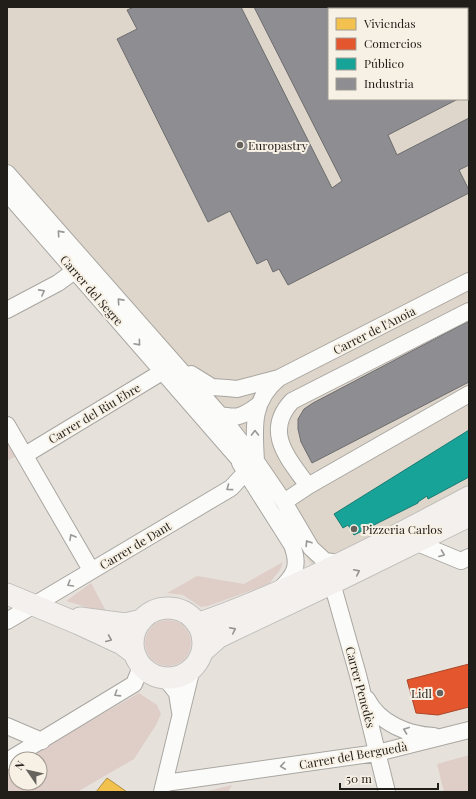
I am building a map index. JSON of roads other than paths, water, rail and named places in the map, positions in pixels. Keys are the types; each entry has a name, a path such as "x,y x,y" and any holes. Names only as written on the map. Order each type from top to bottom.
{"main road":[{"path":"197,624 274,594 400,533 469,497"},
{"path":"7,594 61,616 122,644 154,676 166,678 181,676 219,637 469,516"},
{"path":"138,660 134,637 142,620 150,613 170,608 188,615 197,624 202,638 197,660"},
{"path":"61,616 125,624 142,620"}],"street":[{"name":"Carrer del Segre","path":"7,173 81,266 162,372 237,457 251,466 284,502 311,548 325,561 338,563"},
{"name":"Carrer del Segre","path":"7,193 173,360 220,415 251,466 297,557 296,568 292,577 274,594"},
{"path":"7,310 58,283 81,266"},
{"name":"Carrer de l'Anoia","path":"257,406 271,384 279,378 469,281"},
{"path":"308,486 282,449 279,435 279,421 285,408 301,395 469,310"},
{"path":"357,339 368,361"},
{"name":"Carrer del Segre","path":"173,360 212,387 237,389"},
{"name":"Carrer del Riu Ebre","path":"25,455 162,372"},
{"name":"Carrer de l'Anoia","path":"237,389 279,378"},
{"name":"Carrer del Segre","path":"177,388 206,410 231,418 239,416 257,406"},
{"path":"220,415 221,405 228,396 237,389"},
{"path":"284,502 308,486 469,394"},
{"name":"Carrer del Segre","path":"251,466 257,406"},
{"name":"Carrer del Segre","path":"220,415 237,457"},
{"path":"7,425 91,570"},
{"name":"Carrer de Dant","path":"7,621 231,488 251,466"},
{"path":"415,542 462,561 469,557"},
{"name":"Carrer Penedès","path":"332,583 360,684 387,792"},
{"path":"7,761 134,684 138,660"},
{"path":"163,787 181,715 197,660"},
{"path":"166,678 177,693 181,715"},
{"path":"360,684 369,703 379,715 388,722 411,732 428,736 444,737"},
{"path":"7,726 42,741"},
{"name":"Carrer del Berguedà","path":"163,787 377,753 469,730"}],"place":[{"name":"Europastry","path":"240,145"},
{"name":"Pizzeria Carlos","path":"354,529"},
{"name":"Lidl","path":"440,693"}]}
